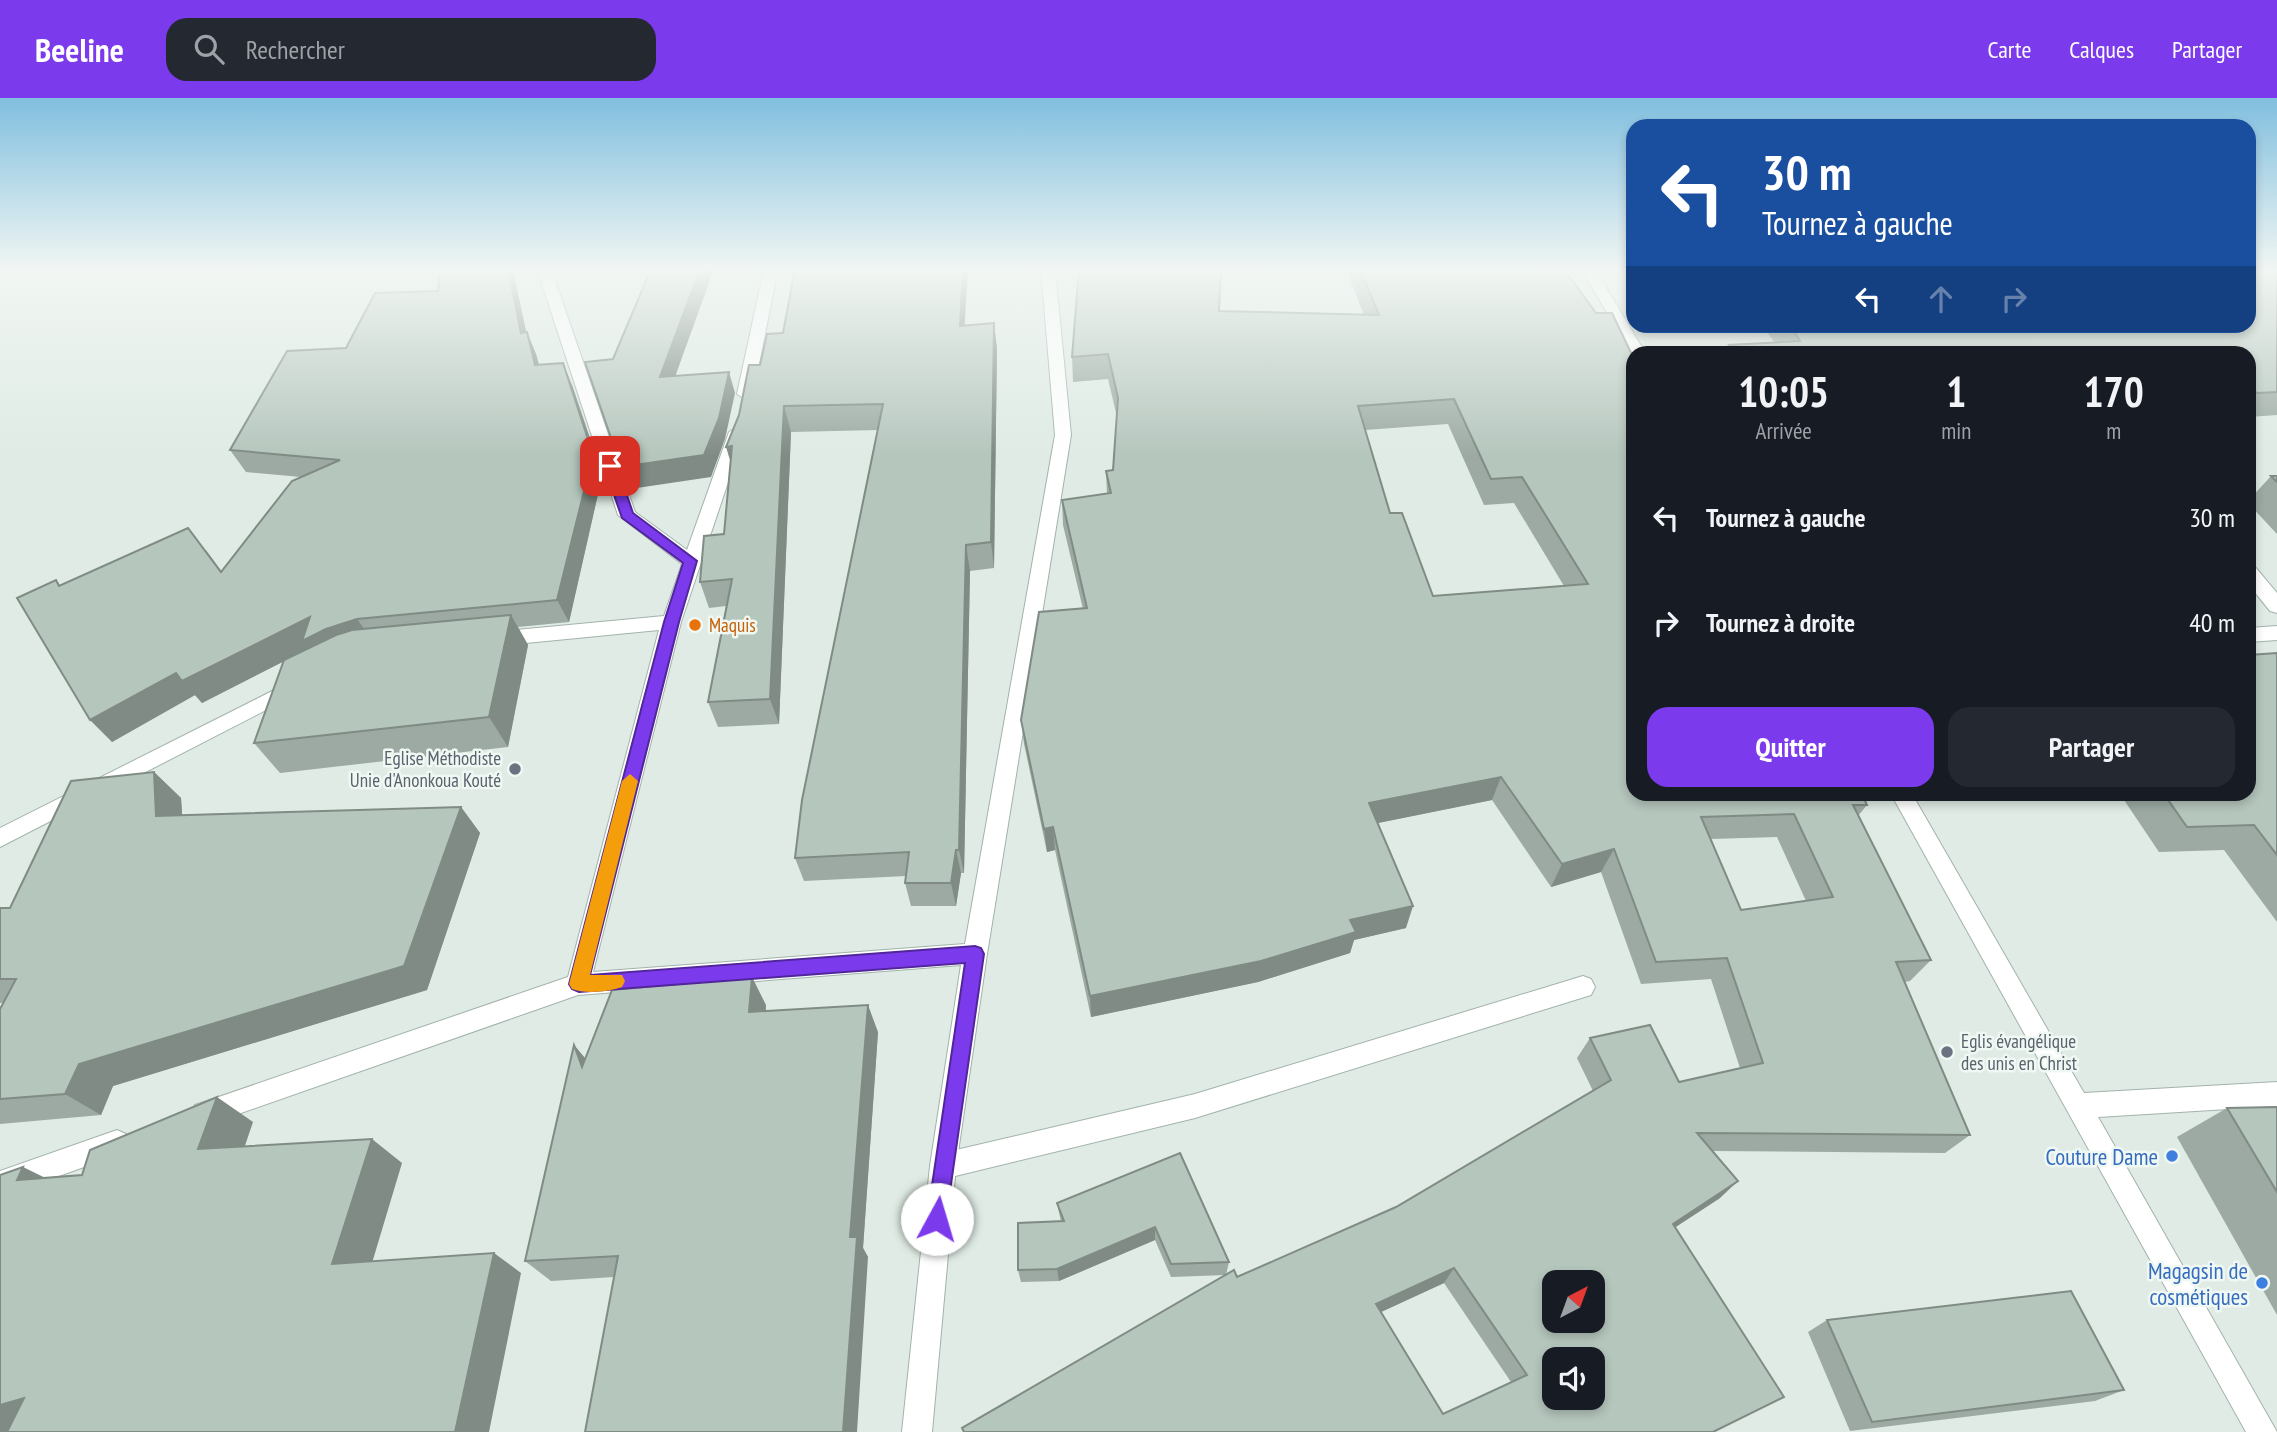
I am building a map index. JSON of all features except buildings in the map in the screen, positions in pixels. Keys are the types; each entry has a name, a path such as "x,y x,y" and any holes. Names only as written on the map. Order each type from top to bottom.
{"street":[{"path":"565,331 627,515 690,561"},
{"path":"579,984 671,622 690,561 736,440 758,331"},
{"path":"918,1432 943,1166 975,954 1063,435 1054,331"},
{"path":"2256,581 2277,606"},
{"path":"482,640 671,622"},
{"path":"2256,634 2277,633"},
{"path":"0,838 314,676"},
{"path":"1905,801 2262,1432"},
{"path":"179,1122 579,984 975,954"},
{"path":"943,1166 1195,1107 1583,987"},
{"path":"2077,1106 2277,1094"},
{"path":"0,1184 141,1135"}],"slow traffic":[{"path":"616,981 579,984 630,781"}],"place":[{"name":"Maquis","path":"695,625"},
{"name":"Eglise Méthodiste Unie d'Anonkoua Kouté","path":"515,769"},
{"name":"Eglis évangélique des unis en Christ","path":"1947,1052"},
{"name":"Couture Dame","path":"2172,1156"},
{"name":"Magagsin de cosmétiques","path":"2262,1283"}],"route":[{"path":"610,466 627,515 690,561 671,622 579,984 975,954 937,1219"}]}
